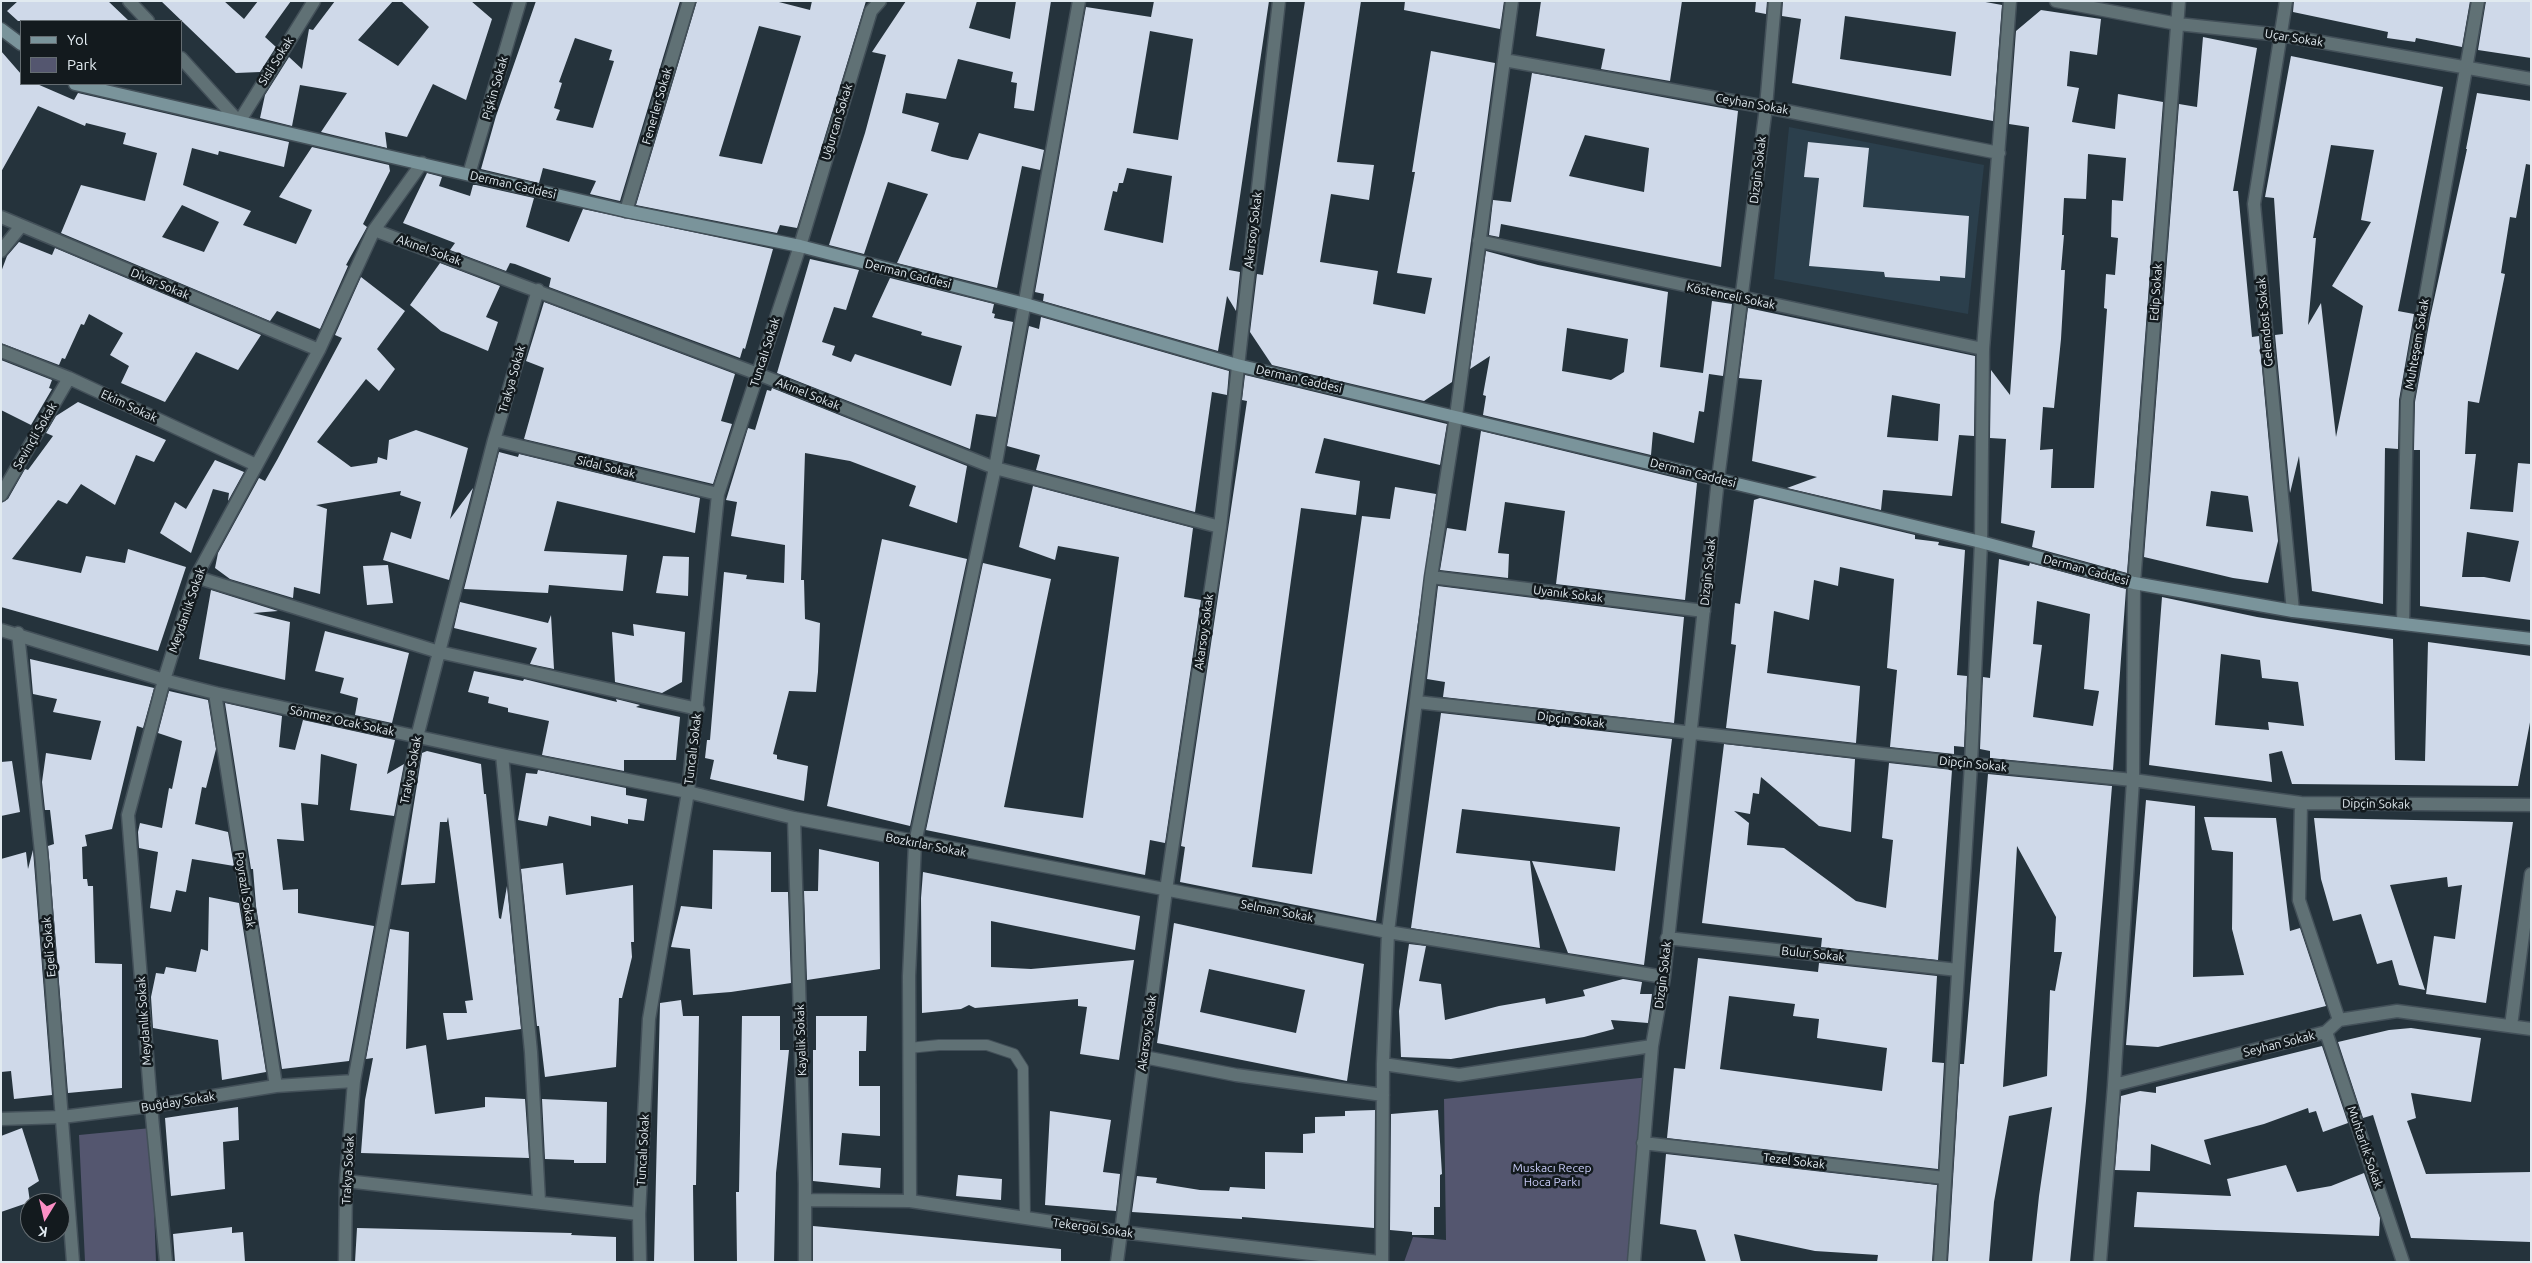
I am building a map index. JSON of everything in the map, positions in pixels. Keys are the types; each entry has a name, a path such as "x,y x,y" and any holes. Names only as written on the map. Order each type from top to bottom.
{"main road":[{"path":"1,29 20,43"},
{"name":"Derman Caddesi","path":"79,85 626,211 800,246 1025,304 1237,365 1981,542 2134,583 2293,611 2531,639"}],"street":[{"path":"130,1 147,20"},
{"name":"Sisli Sokak","path":"239,122 314,1"},
{"name":"Pişkin Sokak","path":"469,174 520,1"},
{"name":"Fenerler Sokak","path":"626,211 688,1"},
{"name":"Uğurcan Sokak","path":"800,246 871,11 880,1"},
{"path":"910,1201 909,976 915,843 995,468 1079,1"},
{"name":"Akarsoy Sokak","path":"1117,1262 1166,890 1220,527 1279,1"},
{"path":"1381,1262 1382,1095 1388,932 1431,577 1456,416 1512,1"},
{"name":"Dizgin Sokak","path":"1634,1262 1652,1046 1664,977 1718,479 1766,107 1775,1"},
{"path":"1940,1262 1972,764 1981,542 1983,349 2010,1"},
{"name":"Uçar Sokak","path":"2056,1 2178,24 2280,35 2466,69 2531,78"},
{"name":"Edip Sokak","path":"2100,1262 2114,1085 2133,780 2134,583 2179,1"},
{"name":"Gelendost Sokak","path":"2286,1 2254,204 2293,611"},
{"name":"Muhteşem Sokak","path":"2403,623 2407,401 2478,1"},
{"path":"182,59 239,122"},
{"name":"Ceyhan Sokak","path":"1504,60 1766,107 1999,153"},
{"name":"Meydanlık Sokak","path":"166,1262 151,1106 128,815 164,680 196,577 319,350 374,230 422,163"},
{"name":"Divar Sokak","path":"1,217 319,350"},
{"path":"1,251 21,226"},
{"name":"Akınel Sokak","path":"374,230 758,374 995,468 1220,527"},
{"name":"Köstenceli Sokak","path":"1479,241 1983,349"},
{"name":"Tuncalı Sokak","path":"640,1262 640,1214 649,1019 688,792 698,709 718,494 800,246"},
{"name":"Trakya Sokak","path":"344,1262 346,1181 354,1081 417,737 494,440 538,290"},
{"name":"Ekim Sokak","path":"1,351 69,378 256,465"},
{"name":"Sevinçli Sokak","path":"1,495 69,378"},
{"name":"Sidal Sokak","path":"494,440 718,494"},
{"path":"196,577 439,652 698,709"},
{"name":"Uyanık Sokak","path":"1431,577 1704,611"},
{"name":"Sönmez Ocak Sokak","path":"1,630 164,680 215,693 502,756 688,792"},
{"name":"Egeli Sokak","path":"18,634 42,862 73,1262"},
{"name":"Poyrazlı Sokak","path":"215,693 276,1086"},
{"name":"Dipçin Sokak","path":"1417,702 1690,734 2133,780 2300,803 2531,805"},
{"path":"502,756 531,1052 539,1201"},
{"name":"Bozkırlar Sokak","path":"688,792 794,818 915,843 1166,890"},
{"path":"2300,803 2299,900 2339,1020 2397,1011 2531,1029"},
{"name":"Kayalik Sokak","path":"794,818 805,1200 805,1262"},
{"path":"2511,1026 2531,874"},
{"name":"Selman Sokak","path":"1166,890 1388,932 1664,977"},
{"name":"Bulur Sokak","path":"1667,938 1958,970"},
{"name":"Seyhan Sokak","path":"2114,1085 2326,1032 2339,1020"},
{"name":"Muhtarlık Sokak","path":"2326,1032 2403,1262"},
{"path":"1383,1064 1459,1074 1652,1046"},
{"path":"1144,1058 1236,1075 1382,1095"},
{"name":"Buğday Sokak","path":"1,1119 62,1117 151,1106 276,1086 354,1081"},
{"name":"Tezel Sokak","path":"1643,1143 1944,1178"},
{"path":"346,1181 539,1201 640,1214"},
{"name":"Tekergöl Sokak","path":"805,1200 910,1201 1120,1232 1381,1262"}],"lane":[{"path":"909,1048 939,1045 987,1045 1014,1054 1023,1068 1025,1218"}],"shaded area":[{"path":"1789,127 1984,165 1968,314 1774,279"}],"green space":[{"name":"Muskacı Recep Hoca Parkı","path":"1649,1077 1633,1262 1404,1262 1413,1237 1446,1240 1444,1099"},
{"path":"151,1128 156,1262 85,1262 79,1135"}],"building":[{"path":"18,1 108,1 128,20 18,21 7,11"},
{"path":"161,1 224,1 244,19 258,1 291,1 265,37 276,47 260,72 236,73"},
{"path":"335,1 393,1 358,40 398,66 429,27 401,1 471,1 492,19 466,100 433,84 407,137 385,132 387,148 321,132 347,93 300,85 292,126 260,118 265,95 289,57 302,69 309,29 313,30"},
{"path":"536,1 680,1 620,201 590,194 596,181 543,168 539,183 481,169 496,116","holes":["575,38 612,50 609,60 614,61 593,128 556,120 560,110 554,108 562,83 559,82"]},
{"path":"697,1 775,1 810,10 812,1 866,1 797,228 780,225 777,233 636,205","holes":["759,26 801,36 762,164 719,156"]},
{"path":"906,1 977,1 969,28 1010,39 1016,1 1051,1 1034,111 1014,108 1017,83 1011,82 1013,72 958,59 946,99 906,93 902,113 939,123 931,151 952,157 968,160 979,133 1044,150 1040,170 1022,166 997,288 897,263 928,194 888,182 864,254 829,245 865,133 886,55 872,52"},
{"path":"1154,1 1269,1 1229,270 1240,272 1236,311 1227,296 1218,351 1043,301 1044,294 1035,292 1086,7 1151,17","holes":["1150,31 1193,39 1178,140 1133,133","1127,168 1172,176 1163,243 1104,230 1113,191 1117,192 1119,183 1123,183"]},
{"path":"1305,1 1361,1 1337,162 1374,165 1369,200 1331,194 1320,262 1378,271 1373,304 1425,314 1432,278 1397,273 1415,172 1412,172 1431,51 1495,63 1452,382 1424,401 1272,365 1250,332 1257,274 1263,275"},
{"path":"1405,1 1504,1 1500,29 1404,10"},
{"path":"1541,1 1682,1 1670,81 1601,69 1605,49 1536,36"},
{"path":"1756,1 1767,1 1766,14 1755,12"},
{"path":"1783,1 1980,1 2002,5 1993,121 1792,83 1801,19 1782,16","holes":["1845,16 1956,32 1951,76 1840,59"]},
{"path":"2294,1 2470,1 2462,47 2416,38 2415,42 2387,38 2388,32 2293,12"},
{"path":"2486,1 2531,1 2531,58 2478,50"},
{"path":"2041,10 2101,19 2097,55 2070,51 2067,86 2079,88 2072,122 2115,129 2118,94 2163,102 2127,573 2032,547 2035,531 2001,523 2006,439 1990,438 1991,370 2010,395 2029,127 2009,124 2016,31","holes":["2088,154 2126,158 2123,201 2112,200 2111,237 2118,238 2115,275 2106,274 2104,308 2107,309 2094,488 2051,488 2053,449 2040,450 2043,407 2054,408 2061,339 2065,270 2061,270 2064,235 2062,235 2064,198 2086,199"]},
{"path":"2203,37 2257,48 2233,191 2238,191 2252,337 2259,336 2278,541 2268,583 2233,578 2144,557 2179,104 2197,107","holes":["2211,491 2248,496 2253,532 2206,526"]},
{"path":"1,51 20,73 20,85 39,85 74,100 78,93 289,142 284,167 219,151 218,155 192,148 183,185 251,211 243,225 296,244 312,210 279,197 312,147 389,165 390,171 363,224 367,227 346,265 348,266 320,329 277,311 270,321 61,233 81,185 145,201 157,153 123,144 126,133 86,123 85,126 38,106 1,172","holes":["182,205 219,222 204,252 162,237"]},
{"path":"2291,56 2443,87 2398,311 2414,314 2399,400 2398,449 2385,448 2383,604 2312,591 2299,456 2290,493 2275,335 2283,334 2274,198 2265,197","holes":["2331,145 2374,150 2361,220 2371,222 2332,286 2363,306 2336,437 2321,303 2308,325 2316,238 2313,238"]},
{"path":"1532,73 1738,111 1721,267 1501,224 1499,237 1489,235 1493,200 1511,202","holes":["1585,135 1649,148 1644,192 1569,176"]},
{"path":"2477,93 2531,101 2531,165 2526,164 2516,218 2510,217 2501,273 2505,274 2479,403 2468,401 2465,454 2476,454 2470,509 2513,512 2518,463 2531,464 2531,620 2420,606 2420,450 2414,450 2415,402 2430,318","holes":["2467,532 2519,541 2510,582 2484,577 2462,577"]},
{"path":"1808,142 1869,148 1863,207 1969,216 1965,278 1940,276 1940,281 1885,277 1884,272 1809,266 1819,178 1804,177"},
{"path":"427,173 442,177 439,186 470,196 473,185 476,185 534,198 526,227 569,242 583,209 773,249 745,349 743,348 740,358 549,287 551,278 515,264 510,263 506,271 450,250 455,243 403,223"},
{"path":"19,242 52,255 55,248 261,335 238,370 196,352 165,402 121,383 129,366 110,355 123,333 89,314 84,325 81,324 65,359 62,358 59,365 1,343 1,272 7,256"},
{"path":"1486,251 1538,265 1668,292 1660,367 1703,373 1712,301 1732,304 1723,376 1709,374 1704,412 1699,411 1694,443 1653,432 1651,455 1483,415 1486,396 1483,395 1490,356 1470,369","holes":["1567,328 1628,339 1624,372 1611,380 1562,371"]},
{"path":"810,259 859,270 846,310 834,307 822,342 835,346 832,355 851,362 855,354 951,386 962,346 921,335 922,332 872,317 890,278 994,304 992,313 995,314 994,318 1013,322 996,417 976,414 970,449 777,373"},
{"path":"440,263 500,286 486,317 498,322 488,351 441,331 410,305"},
{"path":"361,277 405,311 377,349 395,369 379,391 366,379 317,442 351,467 377,463 378,457 387,460 389,440 416,430 468,448 450,519 473,488 449,580 383,560 391,532 411,539 421,502 400,495 401,491 316,505 327,509 320,594 294,587 293,598 230,579 215,568 218,553 259,478 265,481 342,338 335,335"},
{"path":"544,302 735,374 721,421 732,424 713,484 524,439 544,368 526,361"},
{"path":"1748,308 1975,356 1974,436 1959,435 1952,496 1883,490 1881,510 1787,488 1817,477 1752,461 1762,380 1739,378","holes":["1892,395 1940,404 1938,441 1887,437"]},
{"path":"1041,317 1229,371 1227,395 1212,392 1195,512 1036,470 1040,455 1007,446 1029,326 1039,329"},
{"path":"1,360 52,380 49,388 52,389 31,425 1,410"},
{"path":"1245,375 1447,424 1440,465 1324,438 1315,473 1360,481 1356,515 1301,508 1252,867 1312,874 1362,516 1390,519 1395,487 1436,494 1376,921 1180,882 1185,847 1181,846 1247,401 1242,400"},
{"path":"772,388 967,466 957,523 909,506 916,486 850,461 805,453 801,580 804,580 805,619 820,623 816,692 789,691 773,754 777,755 777,759 808,766 804,801 710,779 714,760 705,758 707,740 710,740 724,572 747,575 746,579 784,583 785,545 731,536 737,502 726,500 748,428 755,430 767,390 771,391"},
{"path":"78,402 166,440 154,462 136,455 115,505 81,484 67,504 58,500 12,559 81,573 86,556 125,563 128,549 186,567 158,651 1,607 1,503 8,499 25,469 28,470 53,436 46,433 56,416"},
{"path":"1481,431 1697,483 1685,600 1556,584 1565,511 1505,502 1498,553 1509,554 1508,578 1440,570 1447,528 1466,531"},
{"path":"499,452 518,457 519,454 700,498 695,533 557,501 544,551 627,555 623,591 549,585 548,593 464,589"},
{"path":"215,460 244,472 228,501 229,493 213,489 191,553 160,533 175,502 186,509"},
{"path":"1033,486 1193,528 1184,597 1201,600 1165,843 1150,840 1145,875 926,830 983,563 1051,579 1004,807 1083,818 1119,557 1058,546 1055,560 1019,547"},
{"path":"1760,498 1915,535 1915,539 1939,542 1938,545 1965,550 1957,675 1967,676 1964,747 1954,746 1954,754 1890,747 1897,670 1887,668 1894,579 1840,567 1838,586 1814,580 1809,620 1774,611 1767,673 1860,686 1856,743 1726,728 1736,645 1731,644 1735,603 1740,604 1754,500"},
{"path":"882,539 967,559 910,826 827,806"},
{"path":"663,556 689,557 688,596 656,593"},
{"path":"1999,559 2029,566 2030,563 2126,589 2113,770 1990,758 1990,751 1980,749 1983,677 1990,678","holes":["2037,601 2090,614 2084,689 2099,691 2093,726 2033,717 2042,645 2033,644"]},
{"path":"388,565 393,603 367,605 363,566"},
{"path":"1438,586 1684,617 1674,723 1443,697 1445,682 1427,679"},
{"path":"211,590 278,611 253,613 290,622 285,680 199,659"},
{"path":"2162,597 2257,617 2393,639 2395,760 2425,761 2428,642 2531,656 2531,717 2518,786 2292,784 2282,751 2269,754 2272,782 2149,765","holes":["2221,654 2260,660 2262,678 2298,682 2304,726 2268,722 2269,730 2215,725"]},
{"path":"460,602 548,623 551,615 554,669 530,664 537,648 454,628"},
{"path":"633,624 685,632 682,682 662,693 615,682 612,632 634,636"},
{"path":"325,631 409,653 392,723 355,715 358,698 340,693 344,678 315,671"},
{"path":"30,659 154,688 143,728 137,726 112,829 85,835 87,846 82,847 83,879 87,879 88,886 93,886 95,963 122,964 122,1088 68,1093 48,846 54,844 50,810 45,810 42,782 46,753 91,760 101,721 53,712 57,699 33,694"},
{"path":"474,671 523,681 524,679 617,702 616,699 640,705 636,707 680,717 676,760 624,760 624,771 542,755 549,721 508,712 508,708 488,703 489,697 468,692"},
{"path":"169,691 208,700 216,749 206,788 202,787 195,824 228,832 234,866 192,859 186,892 176,890 171,912 150,908 158,852 139,848 138,832 140,823 162,828 169,788 172,789 182,741 158,733"},
{"path":"225,703 282,716 279,747 295,750 303,720 395,740 387,774 404,764 394,816 350,810 357,764 321,754 318,805 301,803 304,841 277,839 283,890 298,889 298,913 374,926 349,1061 282,1069 256,906 253,869 251,869"},
{"path":"1441,713 1672,739 1644,965 1568,953 1532,861 1615,871 1620,827 1462,809 1456,853 1530,861 1540,948 1411,928"},
{"path":"1724,744 1855,759 1851,832 1819,826 1761,777 1759,794 1753,793 1750,814 1734,811 1749,823 1747,845 1784,848 1856,901 1886,908 1893,840 1882,838 1889,763 1952,770 1938,960 1821,947 1822,938 1702,923"},
{"path":"427,751 481,764 499,918 501,919 507,886 521,1029 447,1040 443,1013 467,1013 465,1001 473,1000 448,817 447,822 440,822 435,883 401,885 422,753"},
{"path":"12,761 20,812 1,816 1,762"},
{"path":"538,770 626,788 626,795 647,799 644,821 628,819 628,824 591,816 591,826 549,816 547,826 518,820 526,773 537,774"},
{"path":"1988,774 2112,786 2086,1101 2070,1262 2032,1262 2039,1196 2052,1107 2009,1116 1994,1202 1989,1262 1948,1262 1960,1064 1964,1064","holes":["2017,846 2056,917 2054,952 2062,952 2055,991 2050,990 2047,1076 2003,1087"]},
{"path":"2146,800 2195,806 2193,977 2244,975 2232,929 2233,852 2212,850 2204,817 2276,818 2290,931 2300,928 2326,1006 2158,1047 2126,1045"},
{"path":"2314,818 2513,822 2486,1003 2426,994 2434,936 2455,939 2462,885 2448,887 2447,877 2390,885 2425,990 2399,985 2392,960 2377,964 2361,914 2333,921 2321,879"},
{"path":"819,849 879,862 880,969 807,980 804,891 818,891"},
{"path":"33,850 52,1095 14,1099 11,1071 1,1072 1,859 26,852 28,869"},
{"path":"713,850 771,852 771,892 788,892 791,983 731,992 693,995 690,949 671,947 681,906 712,909"},
{"path":"563,863 566,895 633,885 634,942 631,942 632,957 622,998 619,998 616,1067 545,1077 539,1026 537,1026 521,869"},
{"path":"923,872 1140,916 1135,950 991,921 991,967 1031,969 1134,960 1119,1060 1080,1054 1087,1007 1078,1006 1078,999 975,1008 969,1005 961,1009 922,1013 921,898"},
{"path":"209,897 239,903 266,1072 222,1080 218,1040 153,1028 151,997 156,973 164,974 166,967 196,972 201,949 208,951"},
{"path":"1174,923 1364,964 1347,1081 1157,1043","holes":["1209,969 1305,990 1296,1033 1200,1012"]},
{"path":"390,929 409,932 406,1049 426,1045 435,1114 485,1107 485,1097 525,1099 529,1158 361,1153 365,1100 373,1058 366,1059"},
{"path":"1409,944 1426,946 1419,981 1441,984 1445,1020 1499,1006 1545,998 1546,1004 1585,996 1583,990 1623,979 1642,982 1640,994 1652,994 1648,1023 1611,1020 1614,1029 1584,1037 1451,1059 1401,1057 1399,1011"},
{"path":"1698,958 1818,972 1819,963 1937,976 1932,1062 1944,1063 1938,1169 1667,1138 1674,1068 1685,1069","holes":["1729,996 1795,1004 1793,1016 1819,1019 1817,1038 1887,1048 1882,1091 1720,1069"]},
{"path":"681,1000 683,1016 699,1016 696,1185 693,1185 694,1262 654,1262 660,1003"},
{"path":"742,1016 780,1016 780,1050 789,1050 776,1173 774,1262 737,1262 736,1192 739,1192"},
{"path":"816,1016 867,1016 866,1051 859,1051 859,1086 880,1086 880,1136 842,1133 839,1165 881,1168 880,1188 813,1181 813,1050 816,1050"},
{"path":"2411,1028 2481,1038 2471,1102 2411,1093 2416,1118 2407,1121 2426,1174 2531,1172 2531,1242 2411,1238 2373,1115 2363,1118 2338,1042 2389,1030"},
{"path":"2322,1046 2348,1123 2323,1132 2316,1111 2309,1113 2308,1108 2264,1124 2204,1140 2211,1165 2151,1144 2150,1171 2115,1170 2121,1096 2140,1091 2156,1093 2156,1087"},
{"path":"542,1099 607,1102 606,1163 574,1163 574,1160 545,1159"},
{"path":"238,1107 239,1140 223,1142 225,1189 171,1196 165,1118"},
{"path":"1375,1110 1374,1228 1242,1217 1242,1219 1132,1212 1137,1176 1157,1178 1156,1183 1200,1190 1229,1191 1230,1187 1265,1189 1265,1152 1303,1153 1303,1134 1315,1133 1315,1117 1345,1116 1345,1111"},
{"path":"1438,1110 1442,1174 1440,1175 1440,1207 1434,1207 1434,1235 1412,1235 1412,1232 1390,1230 1391,1114"},
{"path":"1050,1111 1111,1120 1103,1172 1120,1174 1116,1211 1045,1205"},
{"path":"22,1128 39,1181 28,1188 29,1193 20,1193 20,1205 1,1212 1,1136"},
{"path":"1666,1154 1937,1185 1932,1262 1877,1262 1878,1255 1815,1251 1734,1234 1741,1262 1706,1262 1696,1230 1660,1224"},
{"path":"2286,1165 2297,1192 2331,1186 2364,1173 2380,1218 2379,1236 2134,1227 2137,1192 2231,1196 2227,1179"},
{"path":"958,1175 1002,1179 1001,1200 956,1196"},
{"path":"813,1226 1061,1249 1061,1262 813,1262"},
{"path":"232,1227 232,1233 243,1232 245,1262 175,1262 173,1234"},
{"path":"357,1228 572,1233 571,1235 616,1237 616,1262 355,1262"}]}
